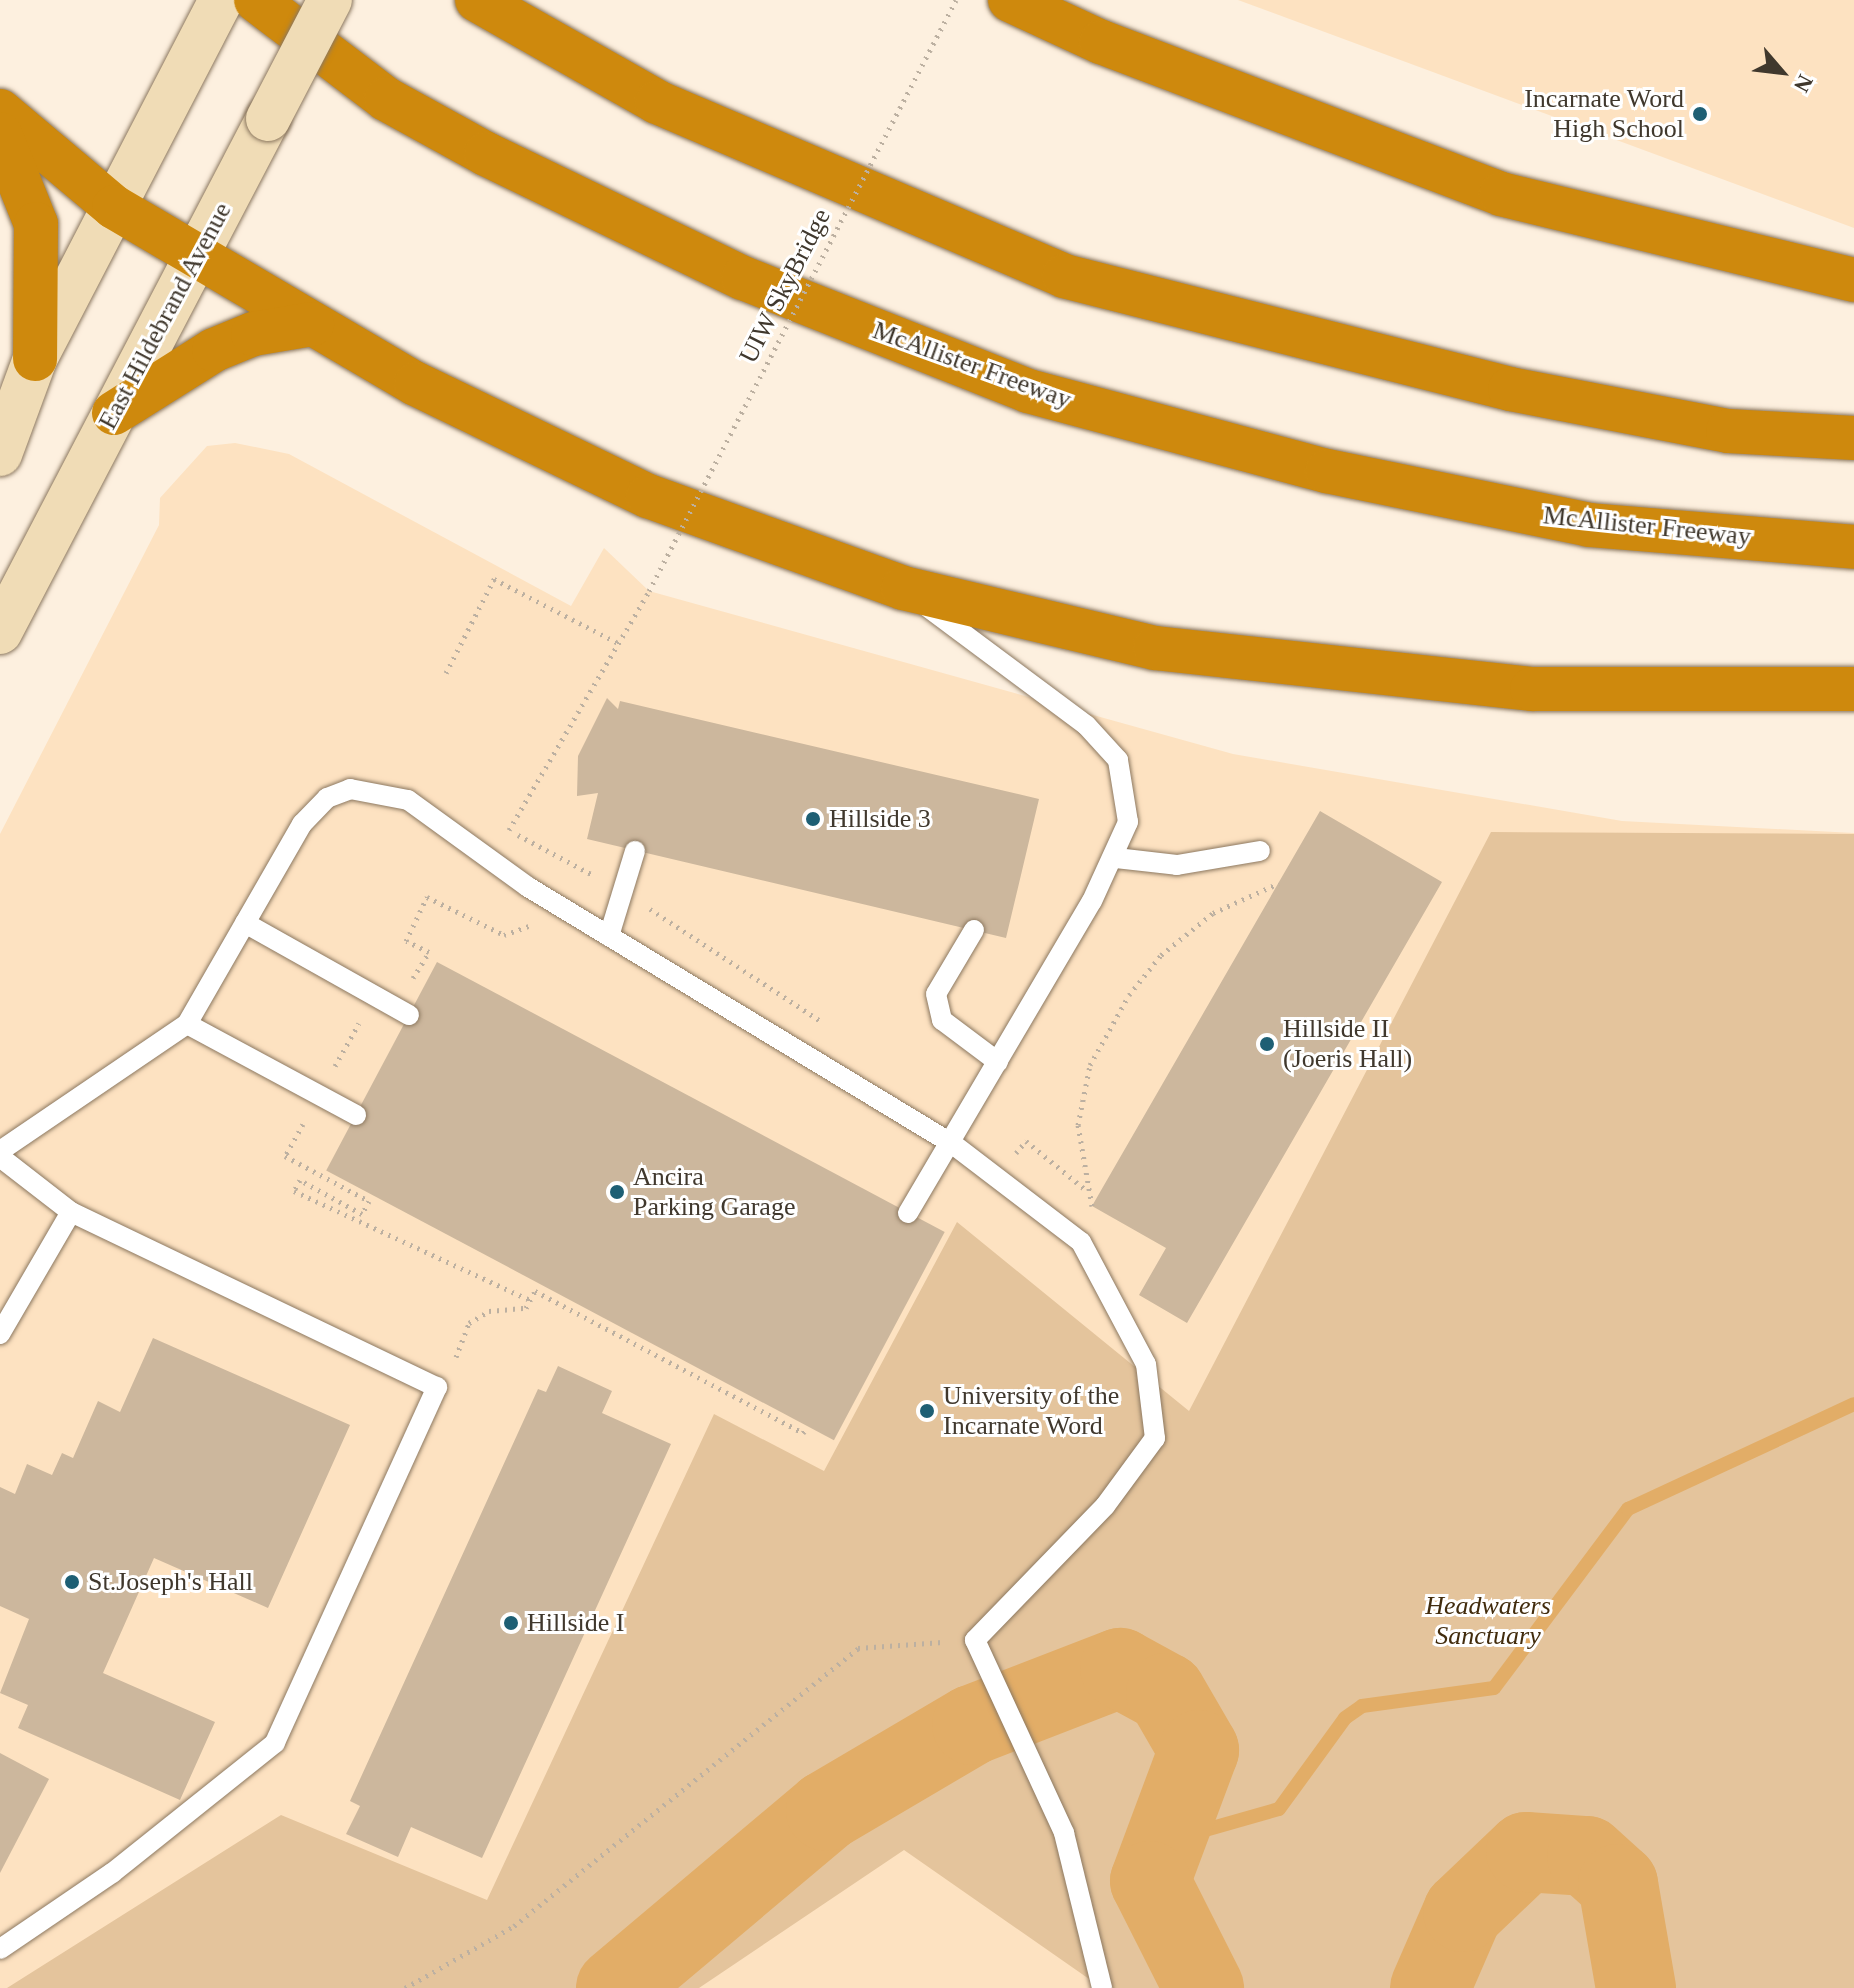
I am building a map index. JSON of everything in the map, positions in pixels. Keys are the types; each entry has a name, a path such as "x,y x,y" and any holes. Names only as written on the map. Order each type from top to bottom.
{"highway":[{"name":"McAllister Freeway","path":"256,0 386,99 486,154 743,278 1028,391 1327,471 1589,525 1854,547"},
{"path":"477,0 657,102 1064,276 1510,389 1728,431 1854,438"},
{"path":"1010,0 1101,42 1501,194 1854,280"},
{"path":"0,111 114,207 416,384 648,496 903,588 1155,648 1517,687 1854,689"},
{"path":"0,134 36,224 35,359"},
{"path":"114,413 214,350 253,334 312,324"}],"main road":[{"path":"0,454 35,359 221,0"},
{"name":"East Hildebrand Avenue","path":"0,632 330,0"}],"lane":[{"path":"903,588 1086,725 1118,760 1128,822 1116,858 998,1062 954,1145 908,1213"},
{"path":"0,1949 112,1873 275,1743 437,1387 71,1212 0,1154 187,1024 302,824 327,798 350,789 408,800 544,896 954,1145 1081,1242 1146,1364 1155,1438 1105,1506 975,1640 1064,1833 1102,1988"},
{"path":"609,936 635,851"},
{"path":"1116,858 1177,865 1260,851"},
{"path":"245,923 409,1015"},
{"path":"974,930 936,994 942,1020 998,1062"},
{"path":"187,1024 356,1115"},
{"path":"0,1334 71,1212"}],"path":[{"name":"UIW SkyBridge","path":"623,891 505,828 621,645 956,0"},
{"path":"446,673 494,579 621,645"},
{"path":"1092,1206 1078,1125 1090,1065 1129,995 1161,955 1213,913 1279,883"},
{"path":"623,891 837,1032"},
{"path":"530,1300 294,1191 300,1180 362,1214 369,1201 285,1156 388,972 406,981 417,977 429,952 406,941 427,897 504,935 528,928 544,896"},
{"path":"969,1116 1017,1154 1026,1141 1087,1191"},
{"path":"456,1357 469,1323 530,1300 535,1291 803,1433 807,1427"},
{"path":"405,1988 514,1926 858,1648 975,1640"}],"shaded area":[{"name":"Incarnate Word High School","path":"1238,0 1854,0 1854,228"},
{"name":"University of the Incarnate Word","path":"235,443 289,454 571,606 604,548 649,591 1233,754 1622,821 1854,833 1854,1988 0,1988 0,834 159,525 160,498 207,446"}],"green space":[{"name":"Headwaters Sanctuary","path":"1491,832 1854,834 1854,1988 1102,1988 904,1850 699,1988 7,1988 281,1815 487,1900 714,1414 824,1471 957,1222 1189,1411"}],"building":[{"name":"Hillside 3","path":"607,698 618,709 620,701 1039,799 1006,938 587,839 598,793 577,796 578,756"},
{"name":"Hillside II (Joeris Hall)","path":"1320,811 1442,882 1187,1323 1139,1295 1166,1248 1092,1206"},
{"name":"Ancira Parking Garage","path":"437,962 945,1232 834,1440 326,1170"},
{"name":"St.Joseph's Hall","path":"153,1338 350,1425 268,1608 154,1558 103,1673 215,1722 180,1800 18,1728 28,1705 0,1693 29,1619 0,1606 0,1487 15,1494 27,1464 52,1475 62,1453 73,1458 98,1401 120,1412"},
{"name":"Hillside I","path":"558,1366 612,1391 602,1413 671,1444 482,1858 411,1827 398,1857 346,1834 360,1806 350,1801 538,1389 546,1392"},
{"path":"0,1753 49,1779 0,1873"}],"waterway":[{"path":"1170,1840 1279,1809 1345,1718 1362,1706 1494,1688 1628,1509 1854,1404"},
{"path":"616,1988 826,1811 972,1725 1120,1668 1166,1693 1199,1750 1150,1881 1204,1988"},
{"path":"1430,1988 1463,1912 1526,1852 1587,1856 1618,1884 1636,1988"}],"place":[{"name":"Incarnate Word High School","path":"1700,114"},
{"name":"Hillside 3","path":"813,819"},
{"name":"Hillside II (Joeris Hall)","path":"1267,1044"},
{"name":"Ancira Parking Garage","path":"617,1192"},
{"name":"University of the Incarnate Word","path":"927,1411"},
{"name":"St.Joseph's Hall","path":"72,1582"},
{"name":"Hillside I","path":"511,1623"}]}
